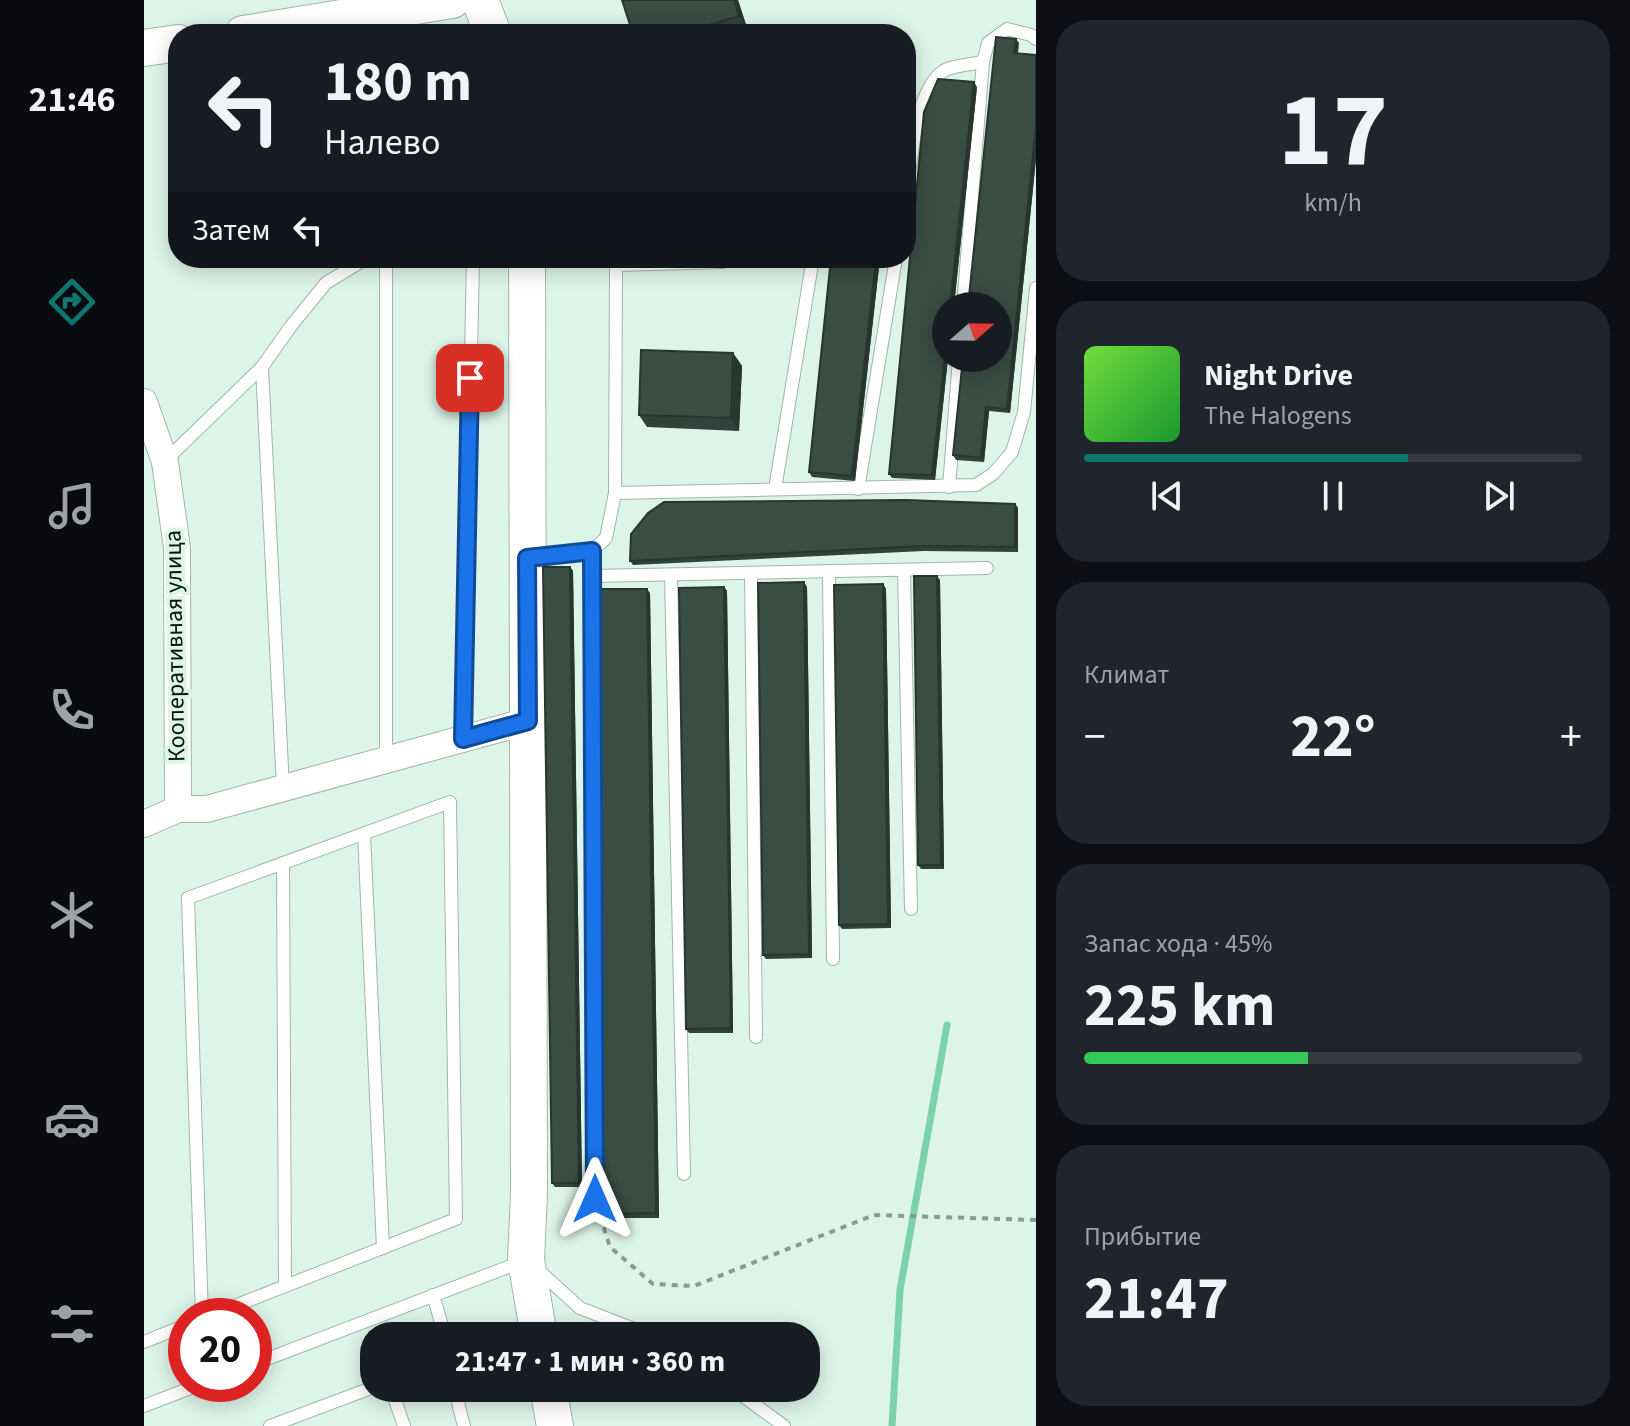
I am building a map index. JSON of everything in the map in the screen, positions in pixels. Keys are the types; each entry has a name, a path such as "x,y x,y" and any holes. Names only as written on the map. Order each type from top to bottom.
{"main road":[{"path":"304,24 452,0"},
{"path":"480,0 489,24"},
{"path":"144,48 168,44"},
{"path":"527,268 529,1194 526,1260 537,1322"},
{"path":"551,1402 555,1426"}],"street":[{"name":"Кооперативная улица","path":"144,402 165,462 177,548 178,809"},
{"path":"144,824 178,809 207,809 528,721"}],"lane":[{"path":"964,292 983,62 988,43 1007,29 1036,39"},
{"path":"916,136 926,89 943,70 983,62"},
{"path":"165,462 262,367 326,283 351,268"},
{"path":"386,268 386,760"},
{"path":"463,739 473,268"},
{"path":"527,558 592,551 606,538 615,493 616,268"},
{"path":"775,489 811,268"},
{"path":"858,489 894,268"},
{"path":"615,493 976,485 993,474 1012,452 1024,412 1036,288"},
{"path":"262,367 283,788"},
{"path":"949,487 958,372"},
{"path":"592,551 595,1199"},
{"path":"592,576 987,568"},
{"path":"904,570 911,909"},
{"path":"829,571 833,959"},
{"path":"751,573 756,1037"},
{"path":"671,575 684,1174"},
{"path":"201,1298 188,898 450,802 456,1219 255,1298"},
{"path":"364,834 383,1248"},
{"path":"283,863 285,1286"},
{"path":"272,1357 526,1260 580,1308 616,1322"},
{"path":"433,1295 441,1322"},
{"path":"144,1342 168,1332"},
{"path":"270,1426 307,1420 360,1394"},
{"path":"144,1406 168,1397"},
{"path":"396,1402 404,1426"},
{"path":"458,1402 464,1426"},
{"path":"751,1402 784,1426"}],"path":[{"path":"595,1199 610,1247 653,1284 694,1286 874,1215 1036,1220"}],"building":[{"path":"622,0 734,0 739,16 712,24 630,24"},
{"path":"996,37 1016,39 1014,53 1036,55 1036,125 1012,360 1012,292 969,292"},
{"path":"938,79 974,82 952,292 932,292 932,372 943,372 932,475 889,474 909,268 916,268 916,195 924,112"},
{"path":"830,268 875,268 852,476 809,472"},
{"path":"641,350 733,353 731,418 639,415"},
{"path":"962,372 1011,372 1007,409 986,407 981,458 953,455"},
{"path":"906,500 1015,504 1015,547 921,546 630,561 631,534 648,513 664,502"},
{"path":"543,567 570,567 579,1183 552,1183"},
{"path":"914,576 937,576 941,865 918,865"},
{"path":"804,582 809,954 763,955 758,583"},
{"path":"883,584 888,924 839,925 834,585"},
{"path":"724,587 731,1028 686,1029 679,588"},
{"path":"595,589 647,589 656,1213 603,1214"}],"waterway":[{"path":"892,1426 900,1290 947,1025"}],"route":[{"path":"470,378 463,739 528,721 527,558 592,551 595,1199"}]}
